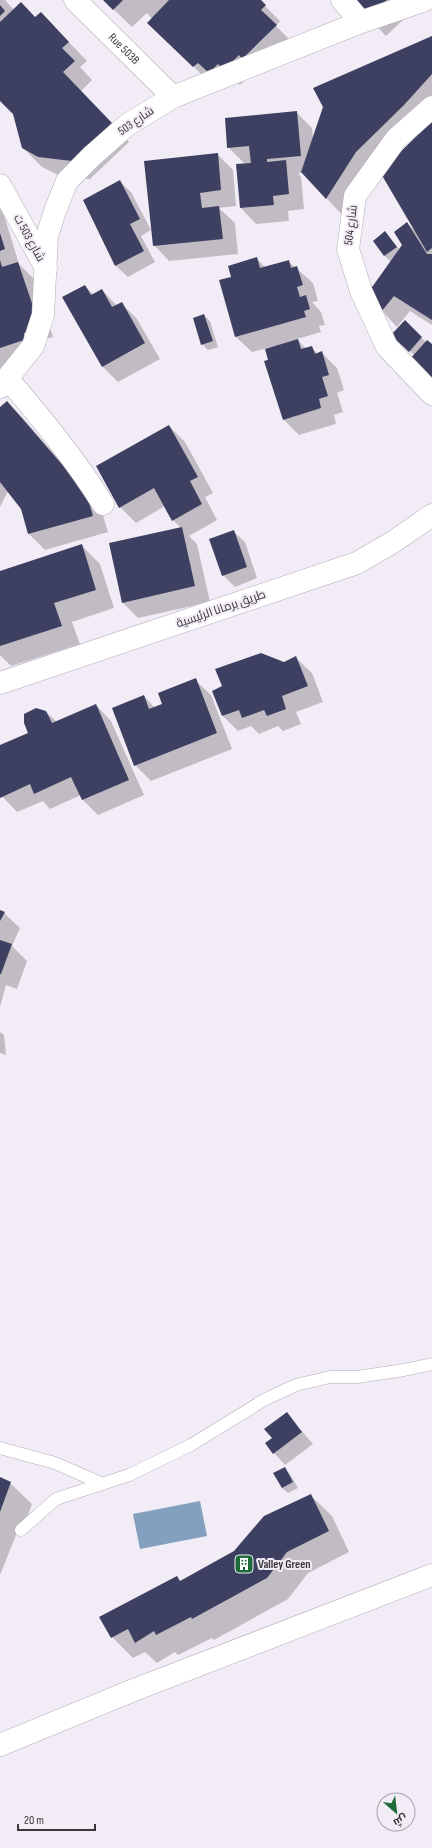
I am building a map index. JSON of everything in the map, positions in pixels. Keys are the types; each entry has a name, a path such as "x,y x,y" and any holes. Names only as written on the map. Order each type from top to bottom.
{"street":[{"name":"Rue 503B","path":"75,0 173,96"},
{"path":"342,0 361,22"},
{"name":"شارع 503","path":"4,383 32,346 43,315 47,236 55,211 67,181 92,155 127,125 173,96 361,22 425,0"},
{"name":"شارع 504","path":"432,107 396,140 355,196 348,249 361,291 387,347 432,394"},
{"name":"شارع 503 ت","path":"0,185 46,269"},
{"path":"4,383 64,447 103,504"},
{"name":"طريق برمانا الرئيسية","path":"0,683 357,562 394,542 432,515"},
{"path":"0,1745 134,1690 432,1575"}],"lane":[{"path":"21,1530 56,1500 129,1475 191,1446 264,1400 296,1385 330,1377 357,1376 404,1370 432,1364"},
{"path":"0,1448 55,1463 103,1484"}],"water":[{"path":"200,1501 207,1536 140,1549 133,1514"}],"building":[{"path":"103,0 123,0 113,10"},
{"path":"169,0 261,0 266,5 261,10 277,25 242,59 239,55 224,70 218,64 209,73 198,63 193,67 147,23"},
{"path":"350,0 387,0 366,19"},
{"path":"21,2 35,17 41,12 69,42 62,48 75,61 63,72 112,123 72,161 38,157 22,148 13,114 0,101 0,22"},
{"path":"0,5 5,11 0,16"},
{"path":"432,36 432,74 404,105 356,152 326,199 301,172 323,107 313,88"},
{"path":"297,111 301,156 267,159 267,162 286,160 289,194 273,196 274,205 240,208 236,164 251,163 249,146 227,148 225,118"},
{"path":"432,121 432,248 427,252 380,172"},
{"path":"218,153 221,190 200,193 202,208 219,206 223,239 153,246 144,161"},
{"path":"120,180 140,219 130,224 144,251 115,266 83,200"},
{"path":"407,222 427,254 432,254 432,320 394,296 381,312 370,290 402,245 394,232"},
{"path":"385,231 397,247 384,256 373,241"},
{"path":"0,233 5,249 0,251"},
{"path":"257,257 260,268 289,260 291,268 297,266 303,285 297,287 300,297 306,295 310,309 304,311 306,317 235,337 219,280 231,277 228,266"},
{"path":"0,260 2,267 18,262 38,321 31,331 24,333 24,340 0,348"},
{"path":"85,285 91,295 102,289 112,307 122,302 145,343 102,367 62,297"},
{"path":"204,314 213,341 201,345 193,318"},
{"path":"405,320 422,337 409,352 391,335"},
{"path":"298,339 301,349 312,346 315,354 322,351 329,375 322,377 328,396 319,399 321,408 283,420 264,361 268,360 265,349"},
{"path":"427,340 432,344 432,378 410,359"},
{"path":"7,401 86,492 93,516 28,534 21,509 0,482 0,407"},
{"path":"169,425 198,477 190,481 202,504 172,521 154,488 119,508 96,466"},
{"path":"182,527 195,586 122,603 109,543"},
{"path":"234,530 247,567 222,576 209,539"},
{"path":"82,544 96,590 54,603 62,626 0,646 0,571"},
{"path":"261,653 284,662 296,656 308,686 282,696 286,709 267,716 264,710 242,718 239,710 222,716 212,691 222,686 215,669"},
{"path":"196,678 217,733 134,766 112,708 144,695 149,709 162,704 158,693"},
{"path":"96,704 129,780 82,800 71,777 34,794 30,784 0,798 0,745 28,733 24,723 24,714 36,708 46,711 52,723"},
{"path":"0,910 5,912 0,921"},
{"path":"0,940 12,944 1,974 0,974"},
{"path":"287,1412 302,1432 273,1454 265,1443 272,1438 264,1429"},
{"path":"285,1467 293,1482 282,1488 273,1473"},
{"path":"0,1477 11,1482 0,1512"},
{"name":"Valley Green","path":"311,1494 329,1531 287,1552 267,1578 192,1619 191,1617 156,1635 154,1631 135,1643 128,1629 111,1638 99,1617 177,1576 180,1581 234,1551 264,1516"}],"place":[{"name":"Valley Green","path":"244,1564"}]}
